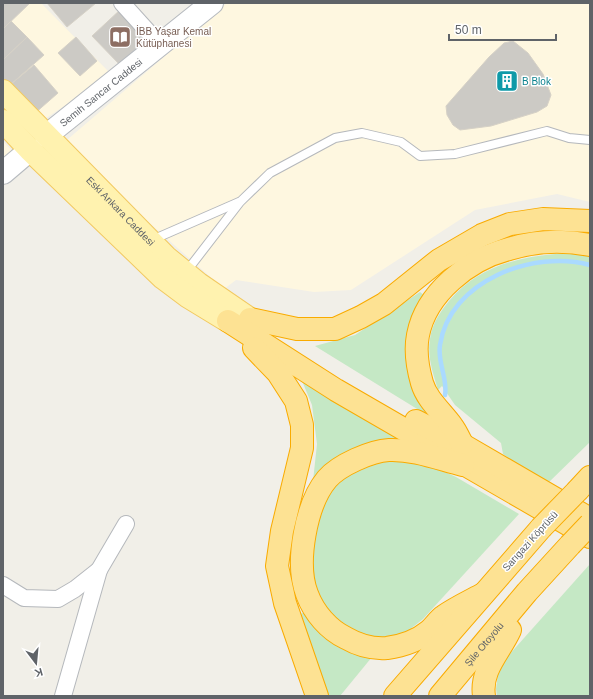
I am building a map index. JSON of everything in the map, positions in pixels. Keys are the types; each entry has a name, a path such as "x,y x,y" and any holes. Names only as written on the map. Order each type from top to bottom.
{"highway":[{"path":"250,319 297,329 335,329 384,304 439,260 482,235 510,224 543,220 590,221"},
{"path":"463,455 452,426 435,406 423,385 418,364 418,336 426,312 444,288 460,273 483,259 508,249 536,243 563,242 590,245"},
{"path":"250,319 415,421 463,455 590,538"},
{"path":"228,321 336,390 590,519"},
{"path":"228,321 278,373 296,401 302,425 302,448 282,531 277,566 285,603 318,696"},
{"path":"463,455 388,450 358,458 342,467 327,479 314,501 305,525 302,562 306,594 318,614 335,632 359,645 385,648 406,644 412,641 429,631 443,617 483,594"},
{"name":"Sarıgazi Köprüsü","path":"483,594 541,528 584,484"},
{"path":"484,696 483,688 491,661 508,635 527,592 590,524"},
{"name":"Şile Otoyolu","path":"440,696 527,592"},
{"path":"395,696 483,594"}],"main road":[{"name":"Eski Ankara Caddesi","path":"3,91 150,241 186,273 250,319"},
{"name":"Eski Ankara Caddesi","path":"3,121 30,150 163,278 186,296 228,321"}],"street":[{"path":"122,3 160,45"},
{"name":"Semih Sancar Caddesi","path":"46,136 212,3"},
{"path":"3,173 30,150"},
{"path":"62,696 98,570 126,524"},
{"path":"3,585 24,598 58,599 75,589 98,570"}],"lane":[{"path":"186,273 240,202 270,173 334,138 362,133 401,142 420,156 455,154 547,131 569,138 590,140"},
{"path":"150,241 240,202"}],"shaded area":[{"path":"3,3 41,3 112,75 40,122 3,79"},
{"path":"227,3 590,3 590,202 557,194 475,210 351,290 314,292 236,280 224,289 61,145"},
{"path":"3,141 16,155 3,166"}],"green space":[{"path":"572,253 590,256 590,442 546,485 503,454 501,443 455,405 442,386 438,390 432,371 429,346 435,323 443,309 461,288 475,278 489,270 521,259"},
{"path":"420,292 425,296 416,311 435,420 315,346 355,335"},
{"path":"300,376 408,442 380,441 358,447 335,462 313,481 317,444 312,405"},
{"path":"386,459 426,463 456,477 519,514 423,619 399,638 368,639 335,620 321,602 314,584 311,558 316,528 322,508 330,491 341,479 354,470"},
{"path":"590,564 590,696 497,696 496,689 499,666"},
{"path":"305,612 372,657 340,696 328,696 298,615"}],"building":[{"path":"3,3 30,3 3,29"},
{"path":"47,3 96,3 67,27"},
{"name":"İBB Yaşar Kemal Kütüphanesi","path":"121,9 148,38 120,65 92,36"},
{"path":"11,21 27,37 3,60 3,29"},
{"path":"27,37 44,55 10,85 3,78 3,60"},
{"path":"76,37 97,61 80,76 58,53"},
{"name":"B Blok","path":"513,41 528,53 543,74 551,95 547,106 537,112 491,126 460,130 453,125 447,115 446,106 489,57 504,43"},
{"path":"34,65 58,93 34,114 10,85"}],"waterway":[{"path":"445,395 446,389 439,351 447,323 459,303 477,287 497,275 520,266 544,262 568,261 590,265"}],"place":[{"name":"İBB Yaşar Kemal Kütüphanesi","path":"120,37"},
{"name":"B Blok","path":"507,81"}]}
